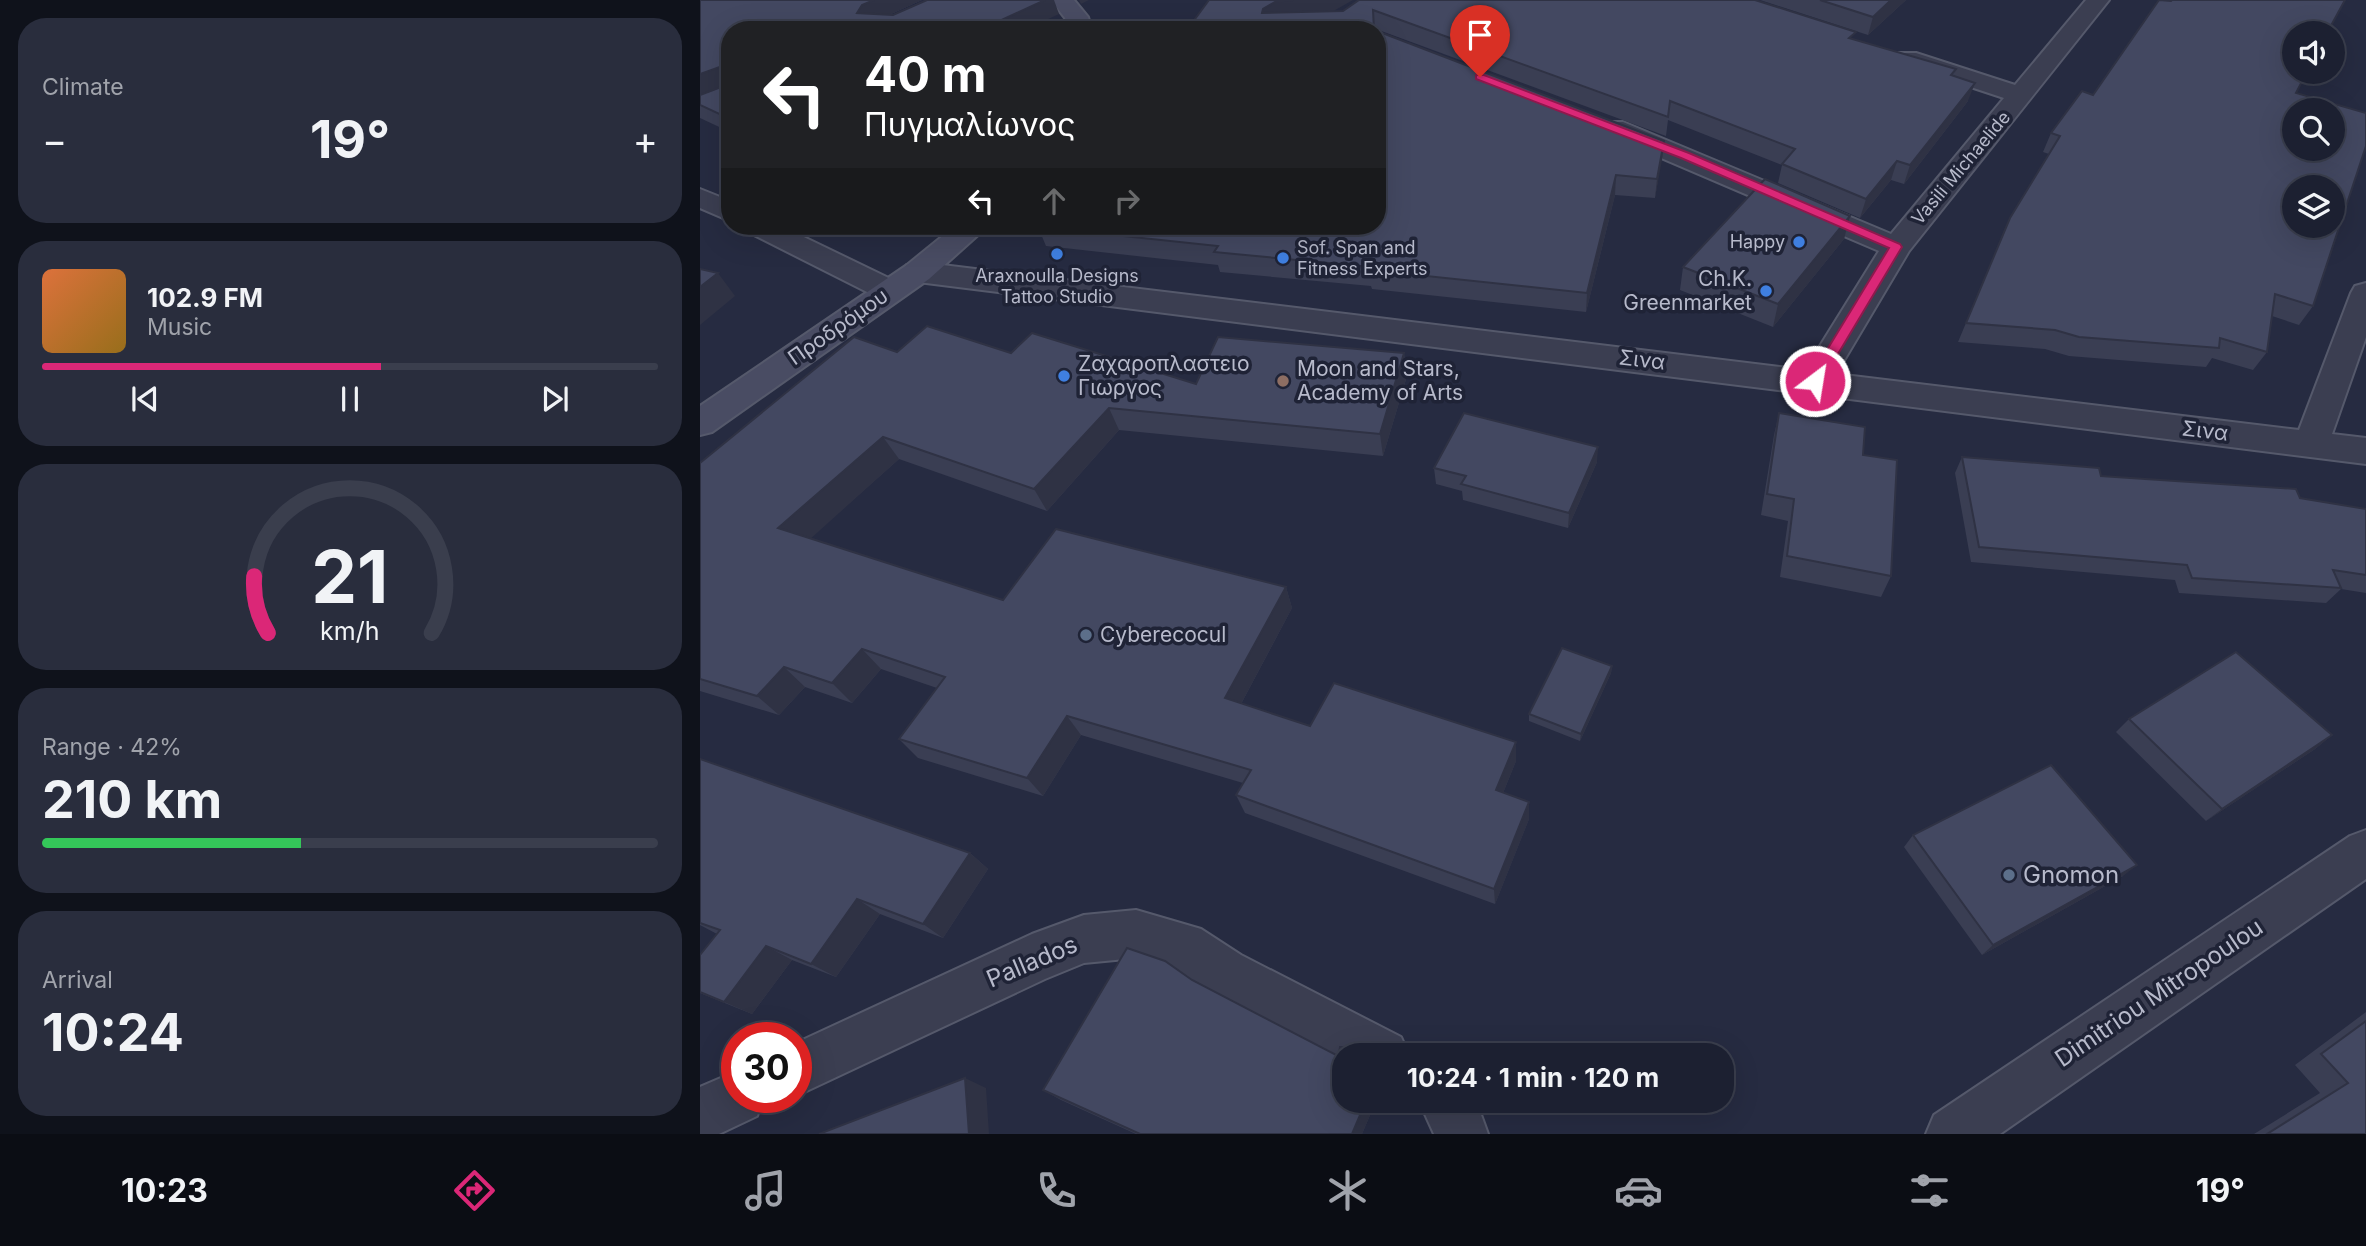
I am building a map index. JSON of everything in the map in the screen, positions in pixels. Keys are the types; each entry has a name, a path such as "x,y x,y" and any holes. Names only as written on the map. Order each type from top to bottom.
{"street":[{"path":"1062,0 1077,21"},
{"name":"Vasili Michaelide","path":"1815,381 1896,247 2098,0"},
{"path":"1881,50 2021,95"},
{"path":"1595,121 1685,156 1896,247"},
{"path":"700,197 721,208"},
{"path":"776,235 890,291"},
{"name":"Προδρόμου","path":"700,423 918,272 963,235"},
{"name":"Σινα","path":"918,272 2366,451"},
{"path":"2311,444 2366,293"},
{"name":"Dimitriou Mitropoulou","path":"1953,1134 2366,852"},
{"name":"Pallados","path":"812,1062 1032,959 1084,939 1136,934 1184,946 1223,973 1360,1043"},
{"path":"700,1115 721,1105"},
{"path":"1454,1113 1461,1134"}],"building":[{"path":"700,0 874,0 862,5 857,13 893,15 927,0 1045,0 1000,21 721,21 721,87 720,67 700,74"},
{"path":"1209,0 1293,0 1275,2 1263,9 1262,13 1343,11 1359,0 1755,0 1856,32 1849,38 1956,69 1951,75 1975,83 1910,165 1897,161 1866,199 1782,164 1795,149 1670,101 1668,117 1373,10 1374,21 1194,21"},
{"path":"1820,0 1891,0 1873,17"},
{"path":"2159,0 2345,0 2334,21 2282,21 2282,84 2301,84 2296,93 2314,98 2282,98 2282,161 2345,161 2345,107 2366,113 2366,146 2345,209 2345,175 2282,175 2282,238 2336,238 2313,306 2275,294 2267,352 2220,338 2219,348 2079,337 2055,330 1966,323 2010,218 2060,136 2051,133 2082,91 2093,95"},
{"path":"1386,34 1664,141 1657,179 1616,175 1587,293 1369,270 1370,267 1214,252 1218,246 1114,235 1386,235"},
{"path":"721,87 721,115 700,105 700,95"},
{"path":"1765,179 1850,216 1778,304 1683,267"},
{"path":"700,269 718,273 700,287"},
{"path":"927,326 1011,353 1032,333 1196,384 1218,337 1404,353 1380,434 1109,408 1034,489 883,437 778,528 1003,600 1056,529 1286,587 1225,698 1310,726 1334,683 1516,742 1496,790 1529,802 1494,889 1236,795 1251,770 1067,716 1027,778 899,739 945,677 862,649 832,683 784,667 757,696 700,679 700,463 854,337 897,352"},
{"path":"1464,413 1598,447 1569,513 1461,484 1466,476 1434,468"},
{"path":"1779,413 1865,427 1863,455 1897,460 1891,576 1787,556 1794,499 1767,494"},
{"path":"1962,457 2099,468 2101,476 2296,489 2300,498 2366,509 2366,575 2333,570 2341,588 2192,578 2187,565 1979,547"},
{"path":"1562,648 1612,666 1581,734 1529,714"},
{"path":"2236,652 2332,735 2222,809 2129,719"},
{"path":"700,759 970,853 923,924 857,899 811,964 766,946 724,1002 700,992 700,955 720,930 700,923"},
{"path":"2051,765 2137,865 1993,945 1913,835"},
{"path":"1127,948 1165,961 1192,980 1332,1053 1332,1113 1361,1113 1352,1134 1140,1134 1043,1090"},
{"path":"2366,1021 2366,1134 2267,1134 2348,1083 2321,1054"},
{"path":"965,1078 969,1134 819,1134"}],"place":[{"name":"Happy","path":"1799,242"},
{"name":"Araxnoulla Designs Tattoo Studio","path":"1057,254"},
{"name":"Sof. Span and Fitness Experts","path":"1283,258"},
{"name":"Ch.K. Greenmarket","path":"1766,291"},
{"name":"Ζαχαροπλαστειο Γιωργος","path":"1064,376"},
{"name":"Moon and Stars, Academy of Arts","path":"1283,381"},
{"name":"Cyberecocul","path":"1086,635"},
{"name":"Gnomon","path":"2009,875"}],"route":[{"path":"1480,77 1685,156 1896,247 1815,381"}]}
